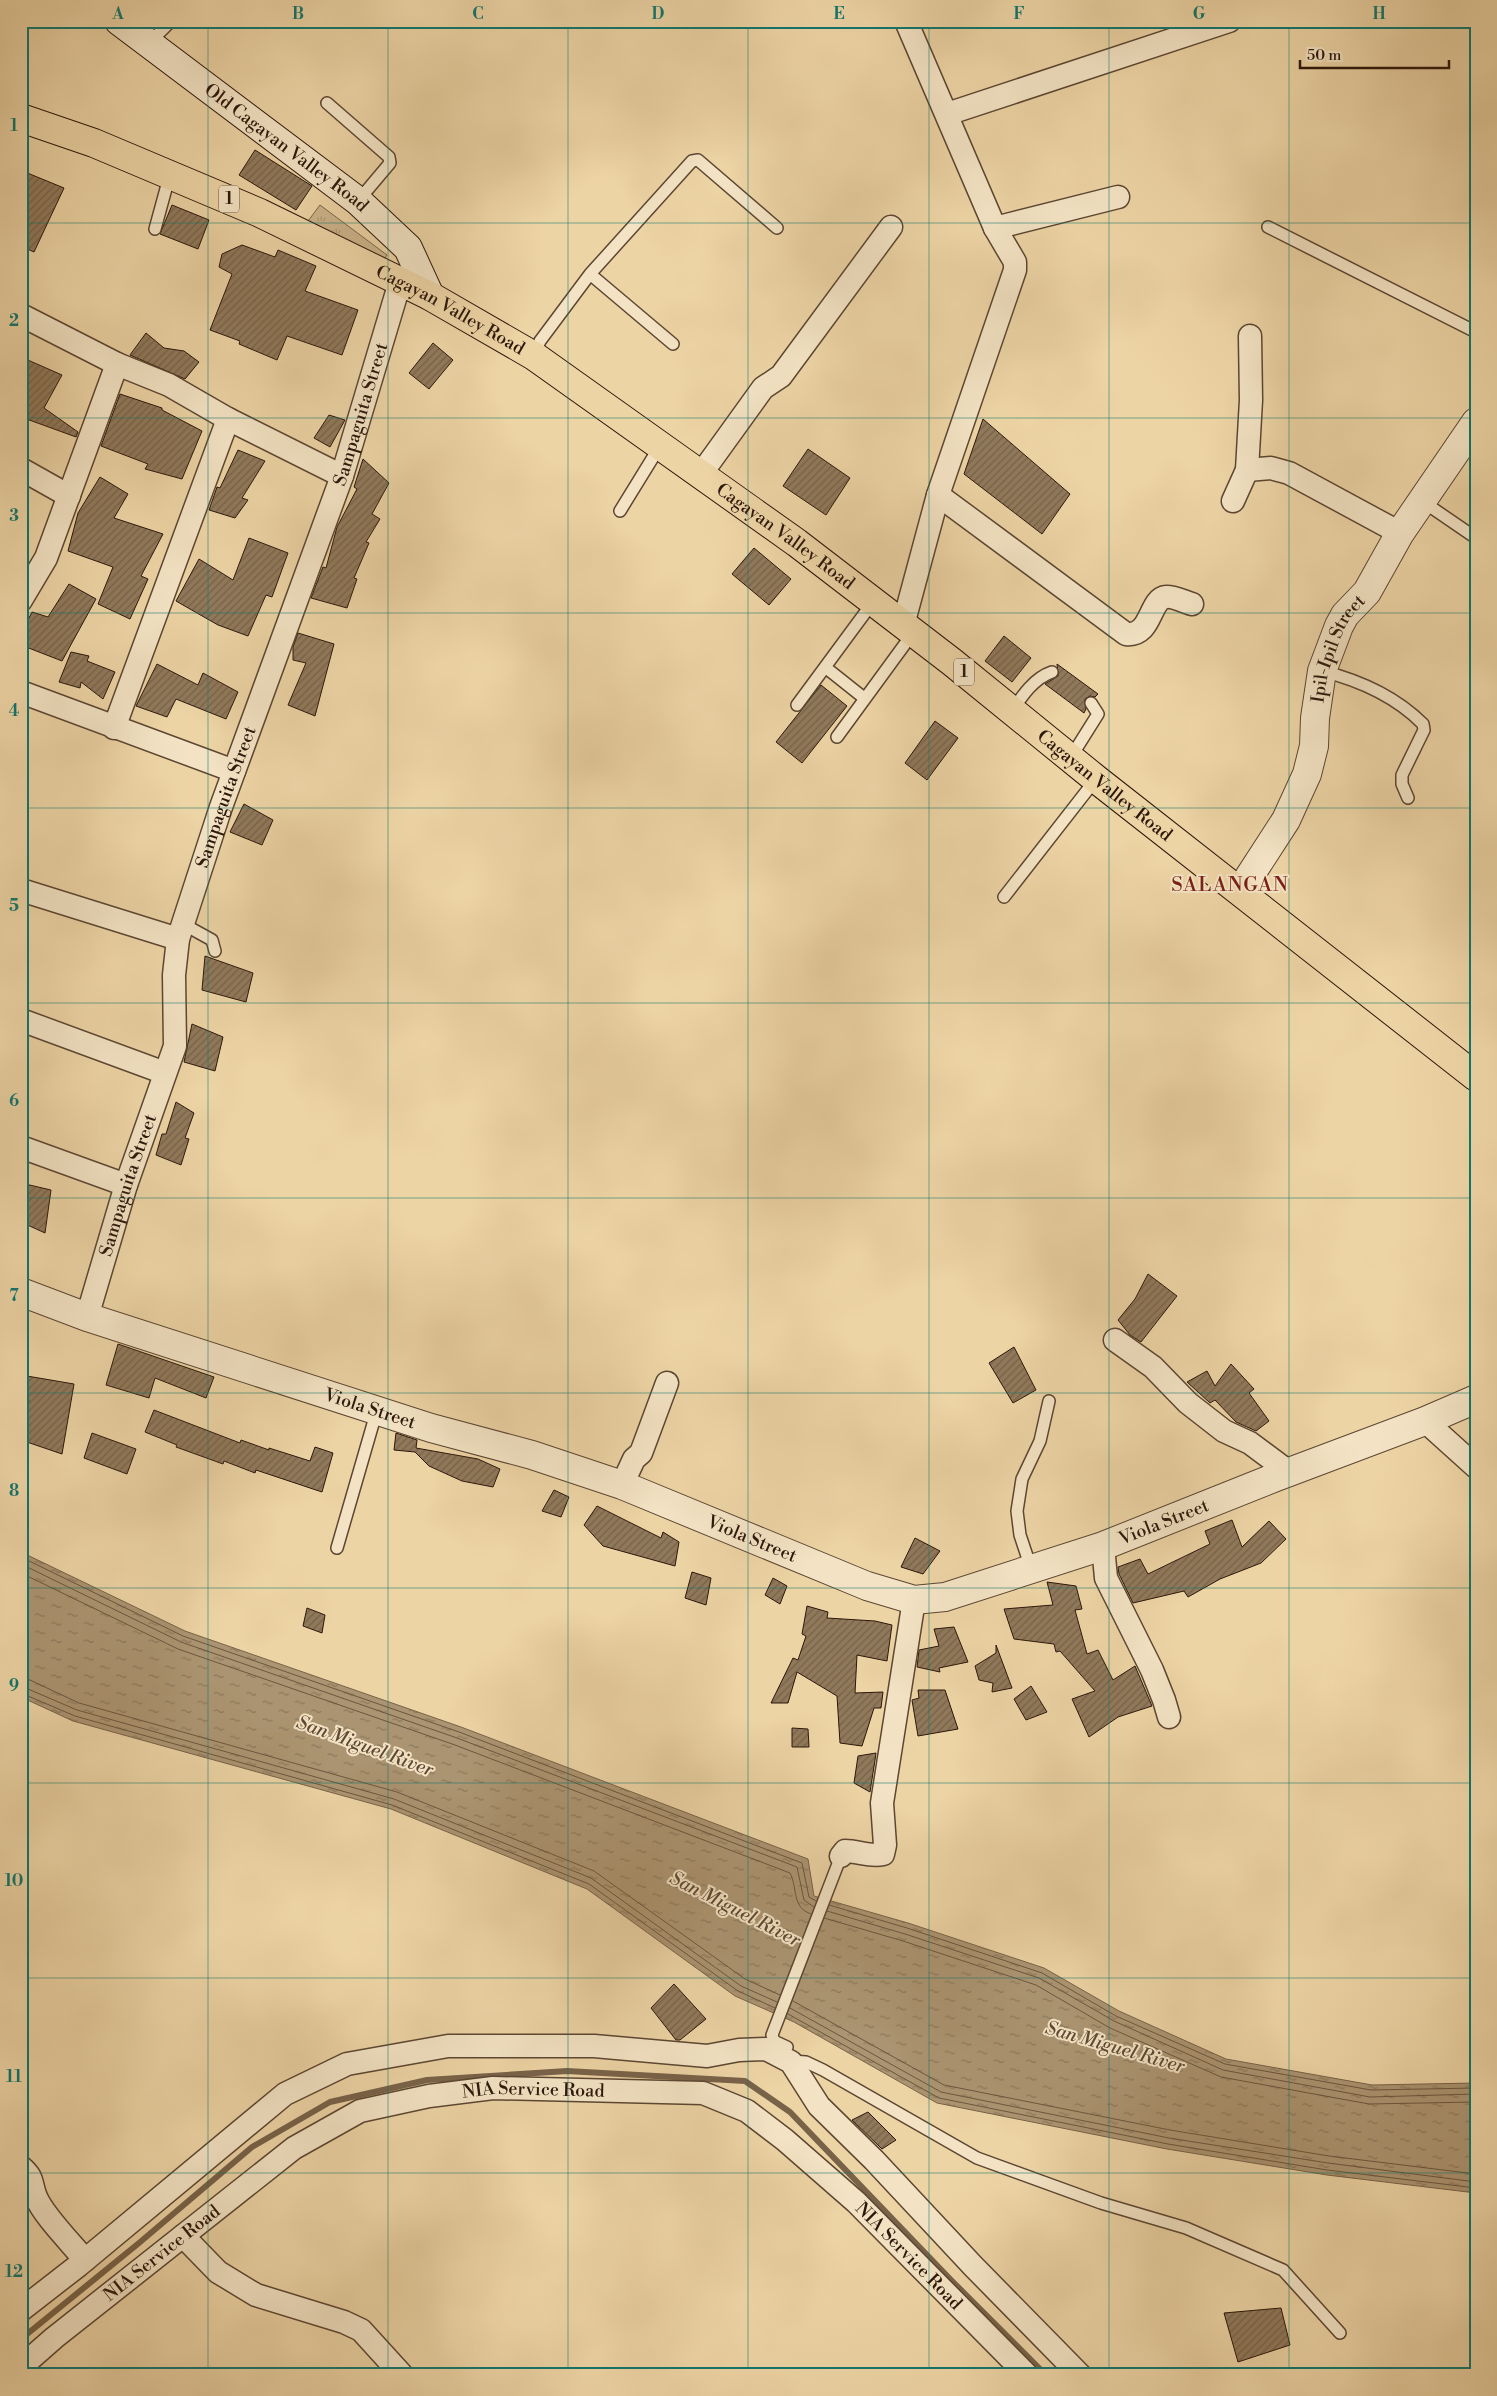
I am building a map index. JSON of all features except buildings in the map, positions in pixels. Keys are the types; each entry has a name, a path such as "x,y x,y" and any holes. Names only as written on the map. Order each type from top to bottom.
{"highway":[{"name":"Cagayan Valley Road","path":"21,118 94,143 260,212 430,296 534,356 661,444 797,543 1476,1077"}],"street":[{"name":"Old Cagayan Valley Road","path":"119,21 358,201 408,248 430,296"},
{"path":"906,21 995,228 1015,262 1016,270 938,495 908,629"},
{"path":"947,114 1229,21"},
{"path":"995,228 1118,197"},
{"path":"701,474 763,388 780,376 891,228"},
{"name":"Sampaguita Street","path":"87,1317 126,1185 177,1038 174,976 181,932 234,771 342,476 400,282"},
{"path":"21,315 118,364 169,386 228,419 342,476"},
{"path":"1233,501 1247,470 1251,400 1250,336"},
{"path":"21,600 46,558 118,364"},
{"path":"114,728 228,419"},
{"name":"Ipil-Ipil Street","path":"1240,891 1286,820 1307,774 1314,746 1315,718 1322,671 1345,615 1367,592 1400,533 1476,422"},
{"path":"1247,470 1272,468 1289,473 1400,533"},
{"path":"21,469 69,496"},
{"path":"938,495 1126,634 1133,635 1142,630 1160,599 1166,596 1192,604"},
{"path":"21,692 234,771"},
{"path":"21,890 181,932"},
{"path":"21,1020 165,1073"},
{"path":"21,1147 126,1185"},
{"name":"Viola Street","path":"21,1292 87,1317 377,1410 622,1485 867,1586 914,1600 946,1597 1103,1546 1289,1472 1424,1422 1476,1399"},
{"path":"1115,1340 1153,1367 1188,1403 1224,1431 1250,1443 1289,1472"},
{"path":"622,1485 634,1459 641,1453 667,1383"},
{"path":"1424,1422 1476,1467"},
{"path":"1103,1546 1106,1578 1152,1670 1169,1717"},
{"path":"841,1856 845,1851 875,1856 883,1854 885,1846 882,1803 914,1600"},
{"path":"21,2310 85,2260 285,2094 347,2064 448,2046 594,2046 708,2060 739,2050 766,2049 791,2062 819,2106 874,2160 973,2266 1080,2375"},
{"path":"704,2090 708,2060"},
{"name":"NIA Service Road","path":"21,2367 54,2338 294,2148 360,2111 429,2096 493,2088 704,2090 747,2112 785,2140 856,2202 1027,2375"},
{"path":"21,2167 31,2176 36,2197 45,2211 85,2260"},
{"path":"183,2236 218,2272 256,2295 344,2322 361,2330 402,2375"}],"lane":[{"path":"148,44 171,21"},
{"path":"327,102 389,157 390,162 358,201"},
{"path":"534,356 540,341 590,274 687,165 698,160 777,228"},
{"path":"155,229 170,174"},
{"path":"1268,227 1476,332"},
{"path":"590,274 673,344"},
{"path":"620,511 661,444"},
{"path":"1422,501 1476,538"},
{"path":"797,705 873,602"},
{"path":"837,737 908,629"},
{"path":"825,667 864,698"},
{"path":"1322,671 1341,676 1389,698 1423,724 1424,730 1402,775 1402,784 1408,798"},
{"path":"1012,711 1025,692 1045,674 1052,672"},
{"path":"1071,757 1098,714 1091,703"},
{"path":"1004,896 1096,779"},
{"path":"181,932 212,940 215,951"},
{"path":"1031,1568 1020,1535 1017,1511 1022,1479 1040,1440 1049,1401"},
{"path":"337,1548 377,1410"},
{"path":"841,1856 772,2035 774,2041 787,2047 792,2053 791,2062 806,2062 823,2070 977,2158 1101,2202 1186,2228 1283,2270 1340,2333"}],"green space":[{"path":"320,205 387,255 382,263 308,221"}],"water":[{"name":"San Miguel River","path":"21,1552 185,1631 461,1727 808,1859 814,1896 908,1923 1044,1968 1119,2011 1226,2059 1372,2085 1476,2083 1476,2193 1327,2175 1167,2149 937,2103 794,2022 735,1996 587,1889 391,1809 73,1721 21,1697"}],"waterway":[{"path":"21,2339 139,2243 252,2147 330,2102 427,2080 567,2071 745,2081 790,2112 952,2281 1046,2375"}],"district":[{"name":"SALANGAN","path":"1230,885"}]}
